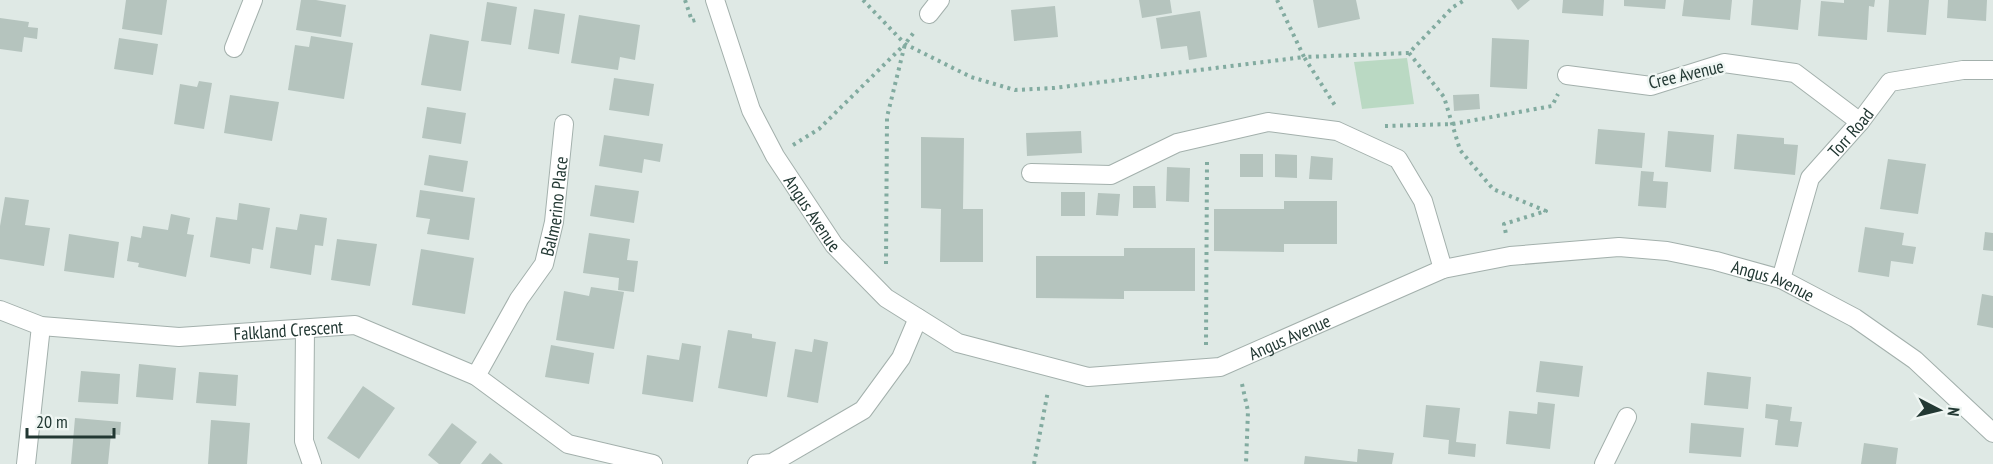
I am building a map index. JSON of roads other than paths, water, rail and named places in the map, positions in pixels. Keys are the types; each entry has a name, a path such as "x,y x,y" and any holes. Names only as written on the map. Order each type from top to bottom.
{"street":[{"path":"234,48 253,0"},
{"name":"Angus Avenue","path":"716,0 751,110 775,156 834,245 886,298 958,343 1088,377 1220,367 1443,269 1510,256 1629,247 1667,251 1716,261 1781,279 1855,318 1915,360 1993,433"},
{"name":"Cree Avenue","path":"1567,75 1651,86 1724,63 1795,73 1860,122"},
{"name":"Torr Road","path":"1781,279 1810,178 1860,122 1890,82 1963,70 1993,70"},
{"path":"1031,173 1111,175 1177,143 1268,122 1337,131 1398,159 1423,201 1443,269"},
{"name":"Balmerino Place","path":"476,376 519,299 544,264 554,222 564,124"},
{"name":"Falkland Crescent","path":"0,310 41,326 179,337 355,325 476,376 568,444 654,464"},
{"path":"757,464 772,463 863,410 901,357 918,318"},
{"path":"26,464 41,326"},
{"path":"305,329 304,441 312,464"},
{"path":"1604,464 1627,417"}]}
